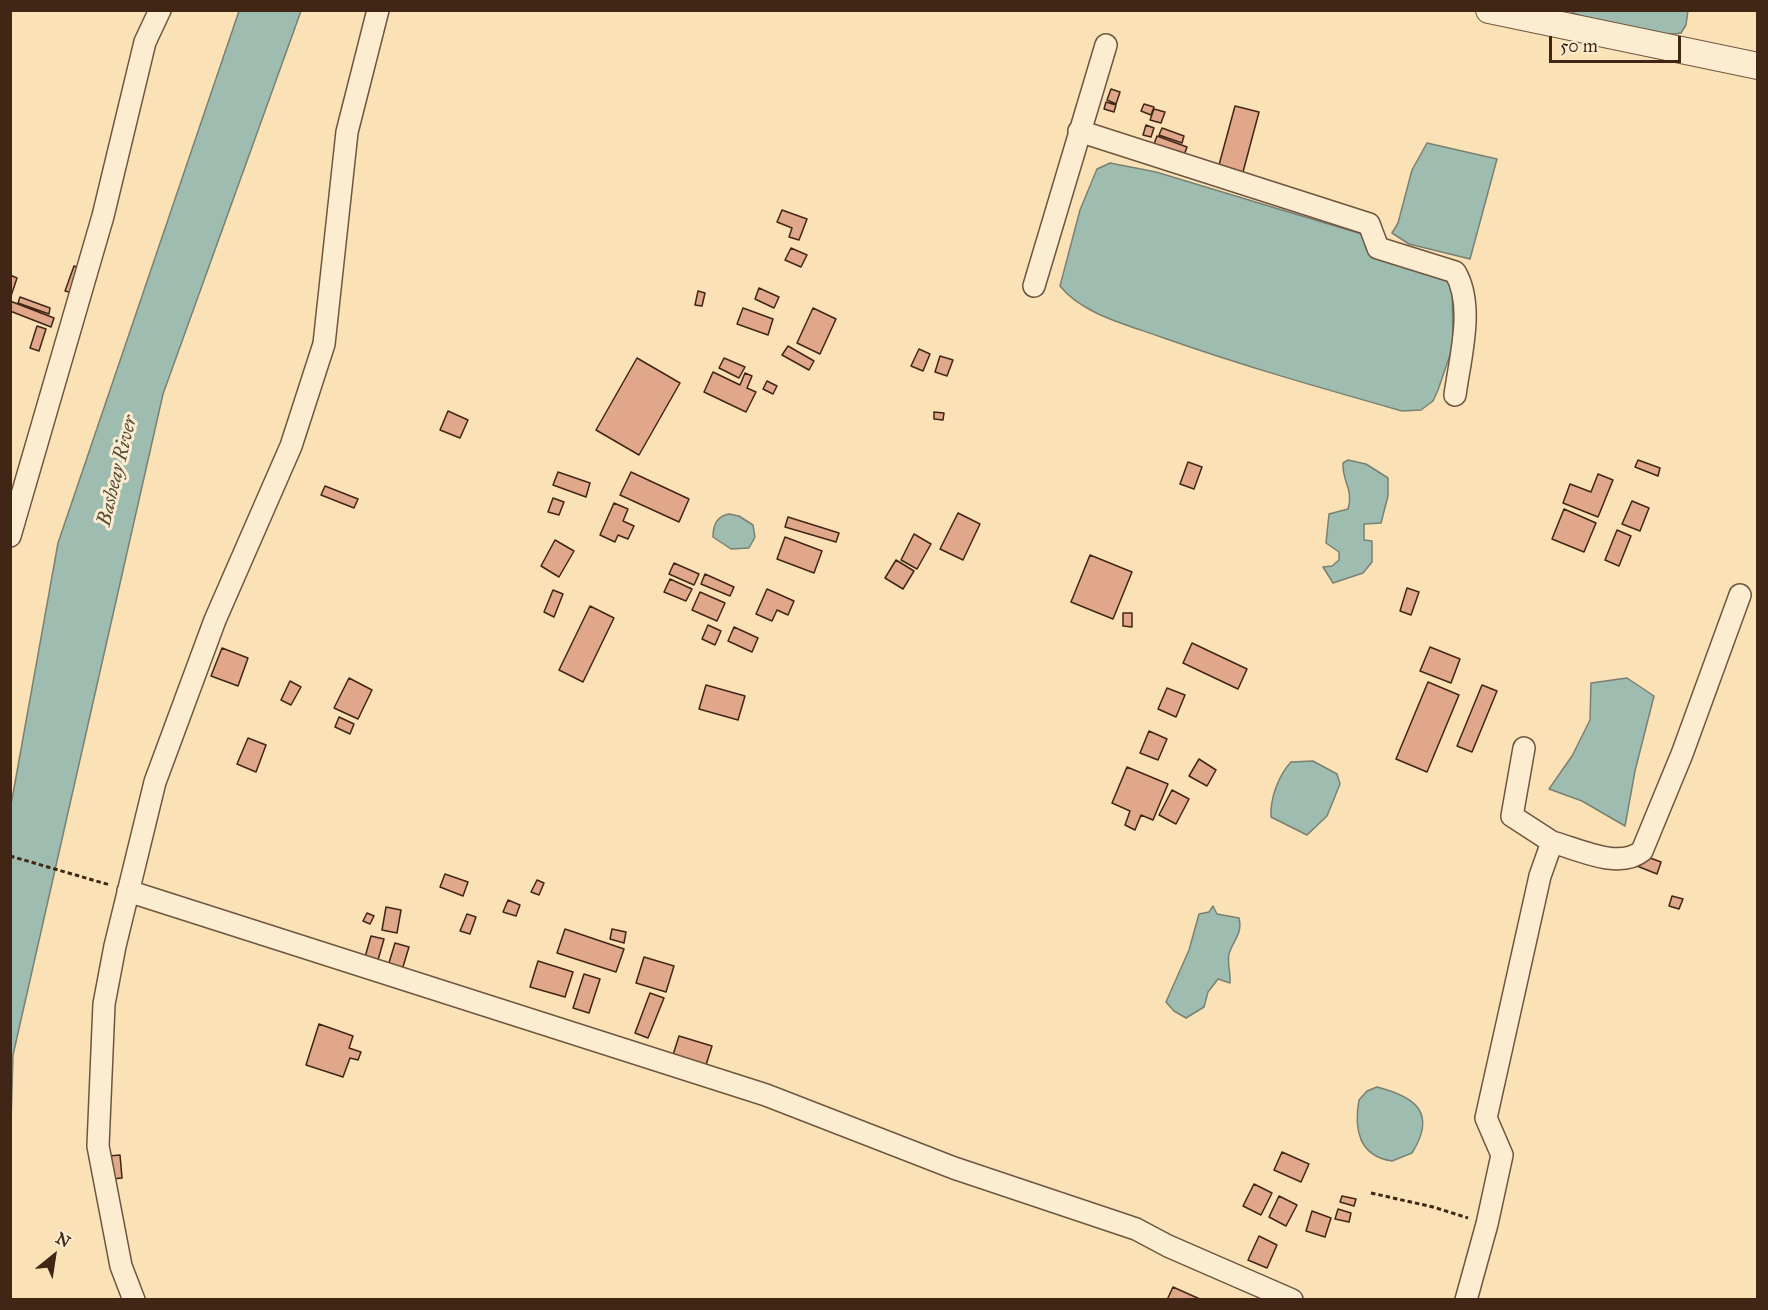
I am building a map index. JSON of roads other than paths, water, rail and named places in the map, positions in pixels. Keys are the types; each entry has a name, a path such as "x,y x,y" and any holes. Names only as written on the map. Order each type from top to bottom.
{"street":[{"path":"10,536 103,216 145,42 160,10"},
{"path":"134,1299 121,1266 98,1146 104,1004 128,891 155,782 215,620 291,446 324,344 347,132 378,10"},
{"path":"1489,10 1540,16 1758,66"},
{"path":"1034,286 1106,45"},
{"path":"1079,131 1370,224 1378,248 1455,272 1462,282 1465,312 1455,395"},
{"path":"1524,748 1512,816 1552,842 1615,859 1634,857 1642,851 1682,754 1740,595"},
{"path":"1466,1299 1487,1224 1502,1155 1486,1118 1540,876 1552,842"},
{"path":"128,891 766,1095 954,1168 1136,1229 1168,1246 1292,1299"}],"water":[{"name":"Basheay River","path":"239,11 301,11 163,394 13,1055 11,1123 11,805 58,543"},
{"path":"1569,11 1688,11 1686,25 1681,33 1671,34 1625,28"},
{"path":"1427,143 1497,159 1470,259 1409,244 1392,233 1398,223 1412,170"},
{"path":"1110,163 1156,172 1365,235 1452,282 1453,346 1433,401 1421,410 1402,411 1281,376 1120,323 1093,311 1069,296 1060,286 1080,210 1097,169"},
{"path":"1348,460 1366,464 1388,478 1388,496 1381,523 1364,524 1364,540 1372,541 1372,562 1363,573 1333,583 1323,567 1332,566 1339,560 1339,552 1326,543 1329,514 1348,509 1350,496 1343,463"},
{"path":"729,514 739,516 753,525 755,537 749,548 731,549 713,537 716,522"},
{"path":"1627,678 1654,696 1635,771 1625,826 1582,801 1549,789 1572,756 1590,720 1591,683"},
{"path":"1313,761 1337,774 1340,784 1327,816 1307,835 1271,817 1271,810 1273,795 1291,762"},
{"path":"1213,906 1217,914 1239,918 1239,933 1229,957 1230,983 1218,979 1208,992 1204,1007 1186,1018 1174,1011 1166,1002 1189,950 1199,914 1209,912"},
{"path":"1377,1087 1391,1091 1412,1102 1422,1117 1423,1127 1412,1153 1392,1161 1381,1158 1365,1147 1358,1130 1359,1100 1367,1091"}]}
